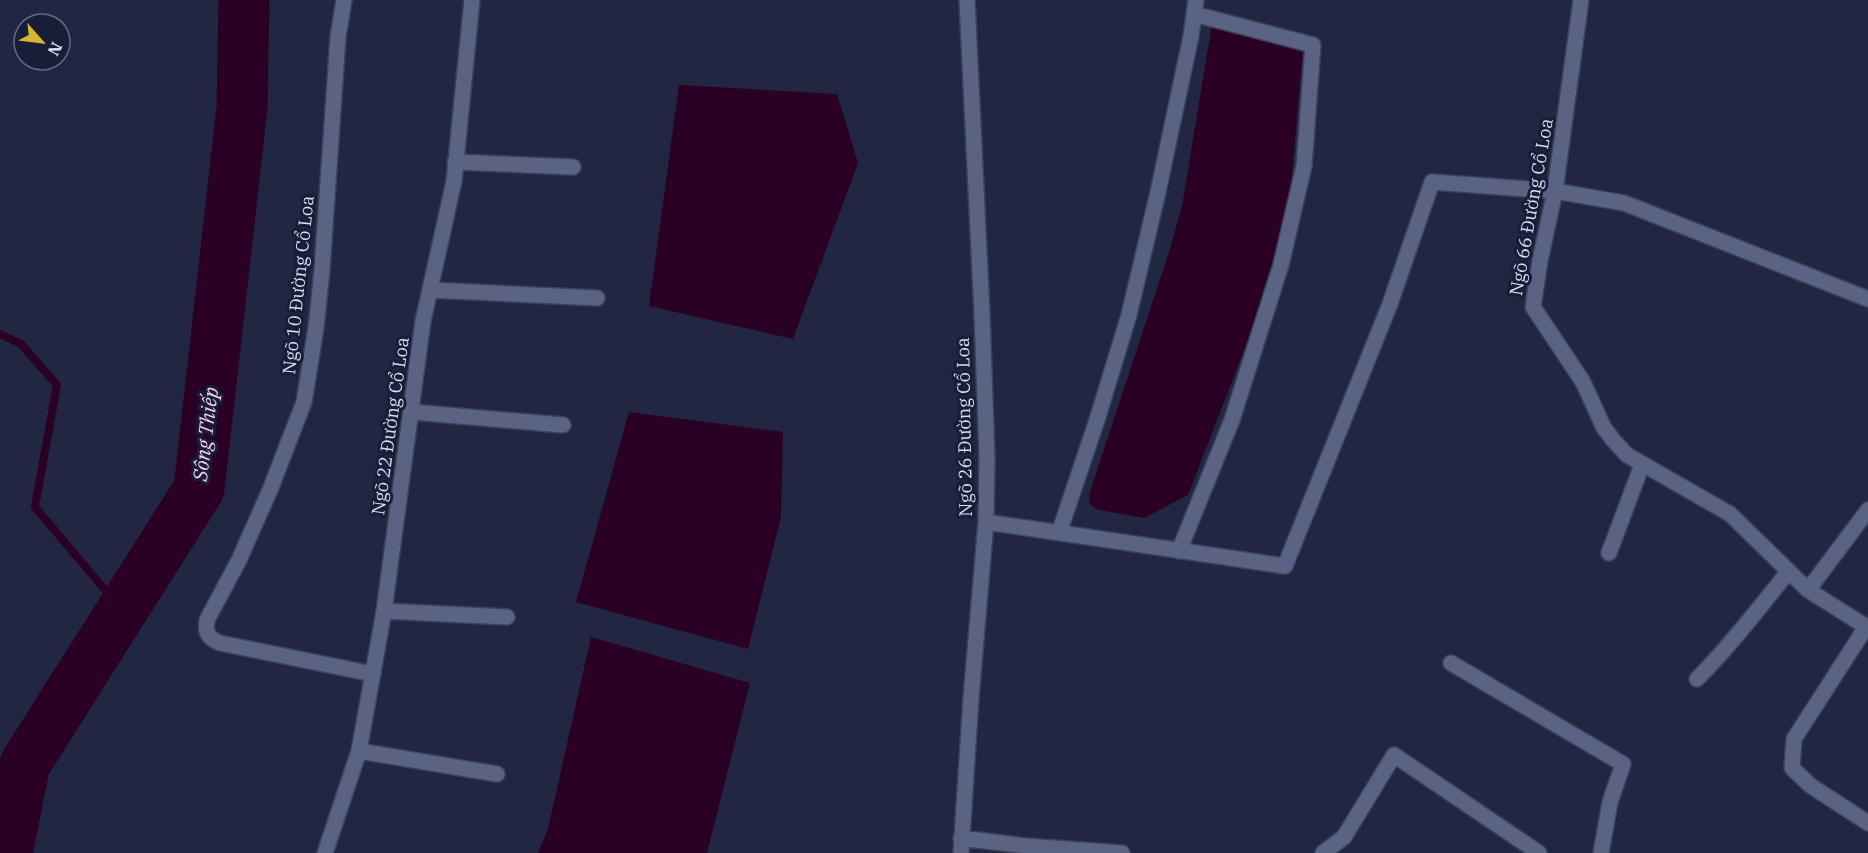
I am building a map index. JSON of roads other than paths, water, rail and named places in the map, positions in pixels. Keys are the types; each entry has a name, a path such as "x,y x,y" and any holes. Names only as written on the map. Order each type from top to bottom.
{"street":[{"name":"Ngõ 10 Đường Cổ Loa","path":"344,0 338,37 316,328 304,402 270,490 239,560 207,620 206,628 207,634 220,643 373,674"},
{"name":"Ngõ 22 Đường Cổ Loa","path":"326,853 359,751 384,611 423,321 454,181 472,0"},
{"name":"Ngõ 26 Đường Cổ Loa","path":"962,846 986,522 987,458 967,0"},
{"name":"Ngõ 66 Đường Cổ Loa","path":"1581,0 1556,191 1540,261 1533,306 1582,382 1604,428 1627,455 1730,514 1808,591 1867,627"},
{"path":"1059,533 1129,315 1161,181 1195,7 1313,45 1304,166 1281,265 1232,420 1179,551"},
{"path":"455,162 573,167"},
{"path":"986,522 1285,566 1390,304 1432,183 1556,191 1624,203 1866,294"},
{"path":"430,290 597,298"},
{"path":"412,412 562,425"},
{"path":"1609,553 1642,465"},
{"path":"1808,591 1868,510"},
{"path":"1697,679 1789,571"},
{"path":"384,611 507,617"},
{"path":"1867,627 1794,739 1791,768 1811,786 1868,823"},
{"path":"1451,663 1623,764 1610,802 1601,853"},
{"path":"359,751 497,774"},
{"path":"1323,853 1344,837 1394,755 1539,853"},
{"path":"962,846 1026,846 1122,853"}],"waterway":[{"name":"Sông Thiếp","path":"7,853 25,764 199,489 242,108 244,0"},
{"path":"0,334 21,344 57,385 35,507 122,610"}]}
